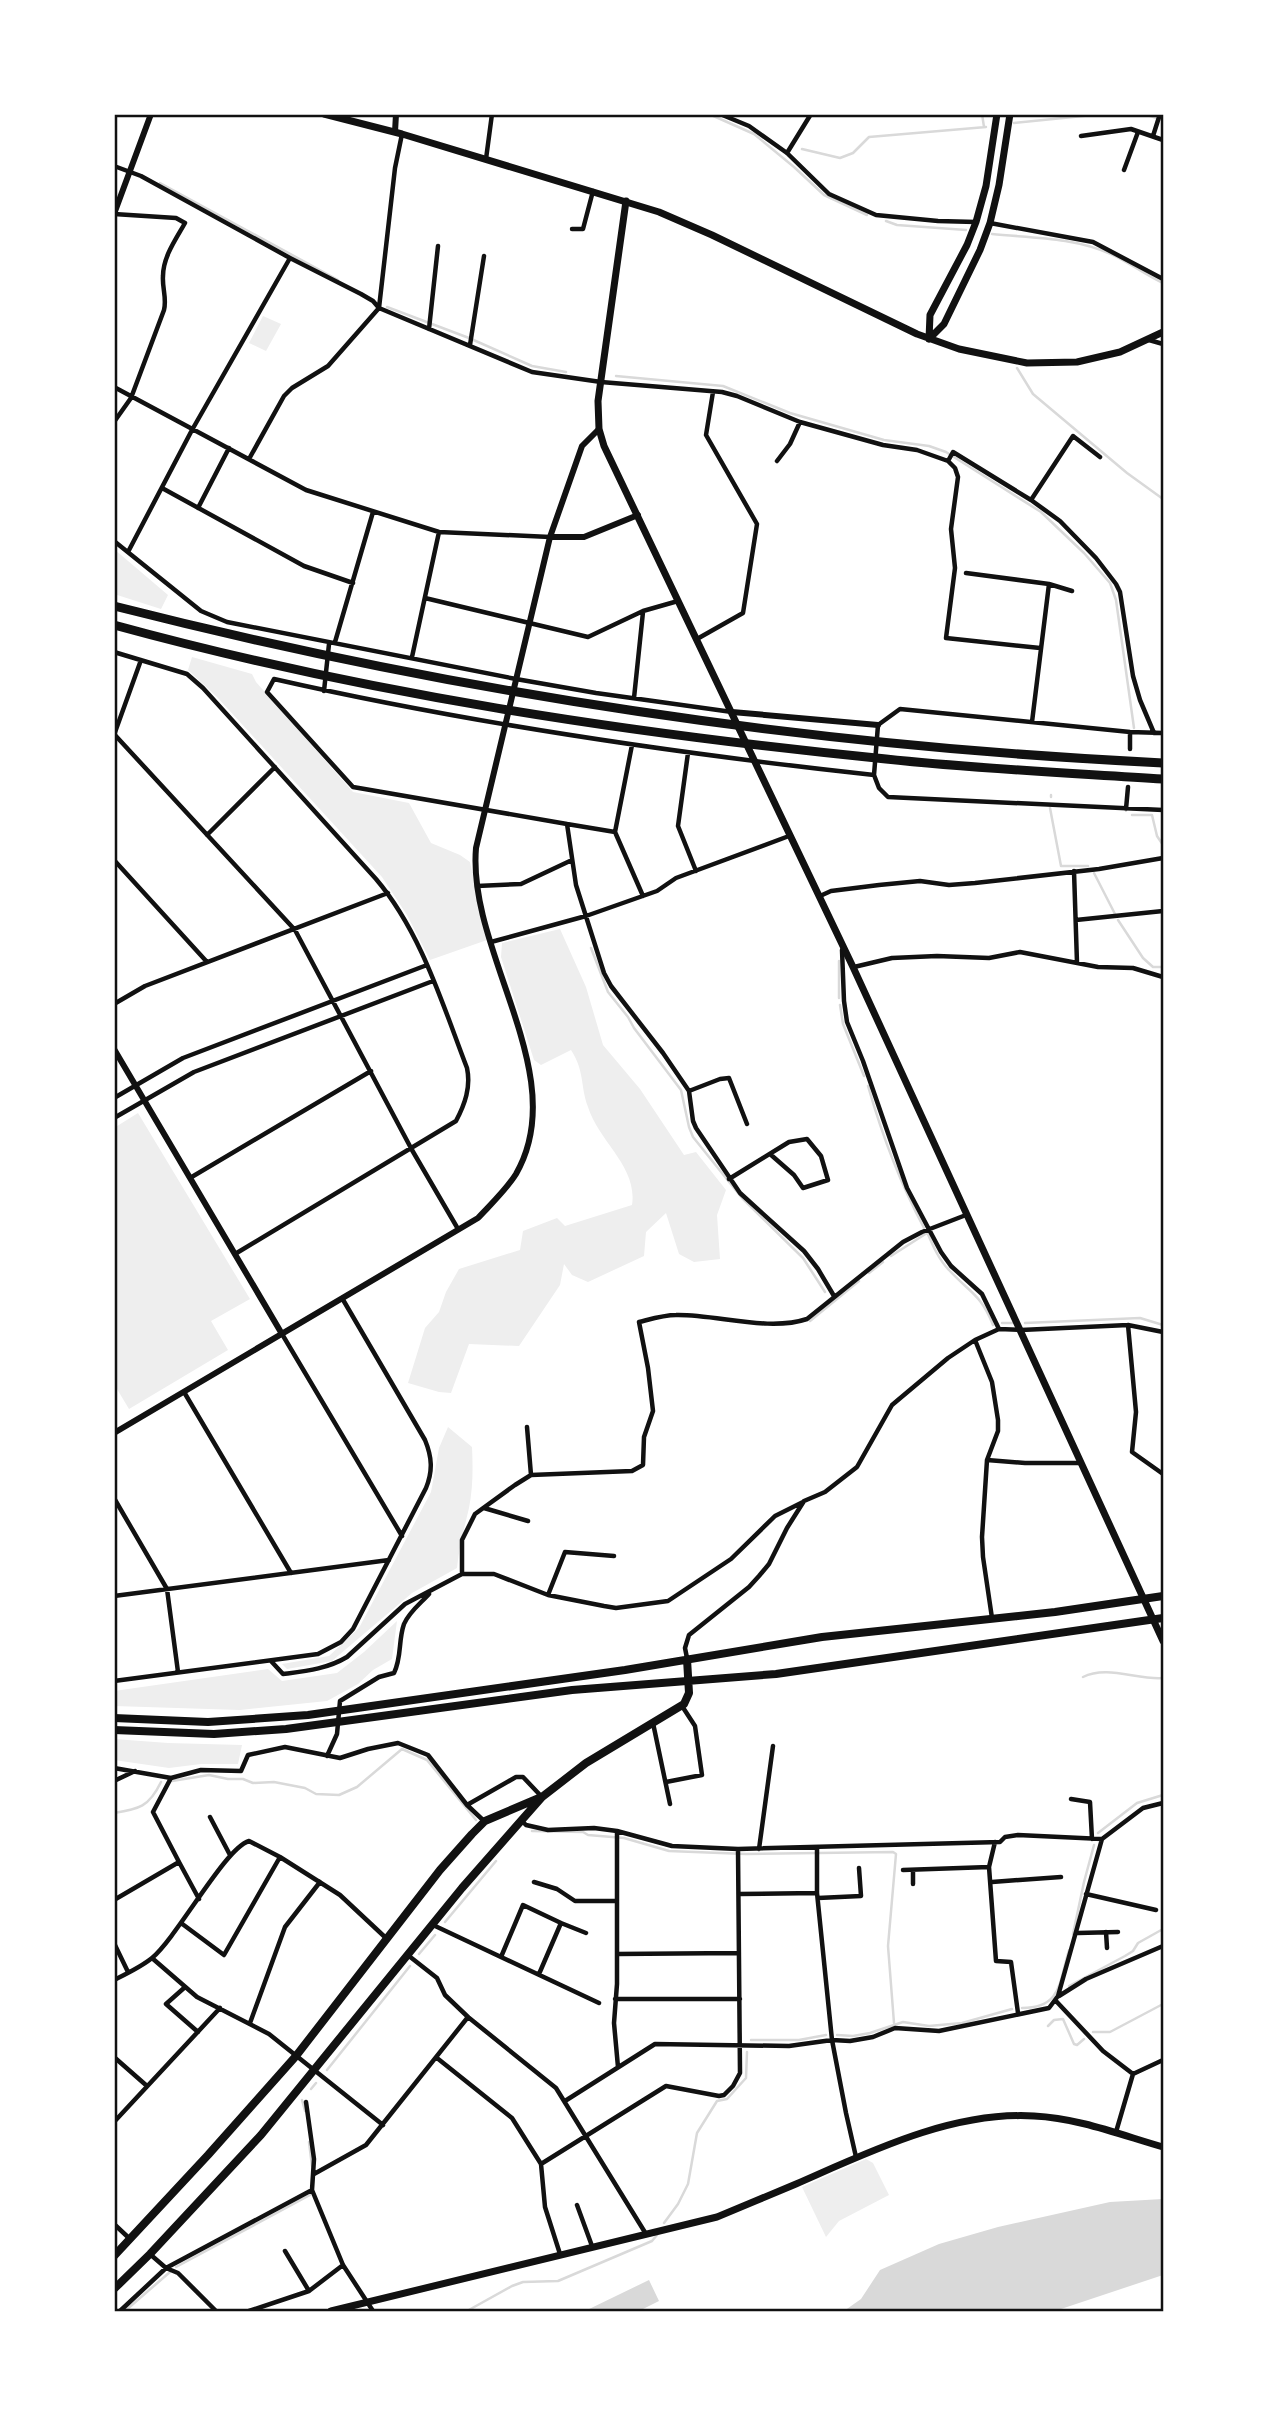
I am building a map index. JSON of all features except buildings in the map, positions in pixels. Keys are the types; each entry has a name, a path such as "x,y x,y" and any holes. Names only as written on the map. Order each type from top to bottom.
{"highway":[{"path":"114,607 283,647 476,685 620,708 892,743 1163,762"},
{"path":"114,625 298,670 429,696 596,723 752,745 889,760 1163,779"},
{"path":"114,1718 214,1722 280,1719 821,1637 1163,1596"},
{"path":"114,1730 214,1734 286,1729 572,1689 776,1674 1163,1618"},
{"path":"114,2289 261,2135 316,2071 432,1924 542,1797 586,1763 682,1706 688,1698 687,1659"},
{"path":"114,2256 296,2056 440,1870 485,1821 542,1797"}],"main road":[{"path":"324,114 398,133 626,201 712,235 929,339 959,349 1011,362 1048,364 1101,358 1163,332"},
{"path":"929,339 930,315 967,246 976,222 986,186 997,114"},
{"path":"929,339 944,324 990,223 1010,114"},
{"path":"626,201 601,382 599,429 604,446 853,967 1163,1642"},
{"path":"331,2311 717,2217 856,2157 930,2131 999,2117 1027,2115 1056,2118 1163,2147"}],"street":[{"path":"114,422 131,398 167,301 162,278 164,263 185,223 176,218 114,214 151,114"},
{"path":"249,459 284,396 292,388 328,366 380,308 398,133 396,114"},
{"path":"486,159 492,114"},
{"path":"720,114 749,126 788,153 829,194 876,215 976,222"},
{"path":"788,153 811,114"},
{"path":"1153,136 1160,114"},
{"path":"1081,136 1131,129 1163,140"},
{"path":"1124,170 1138,132"},
{"path":"114,166 141,176 373,301 380,308 532,372 737,396 800,422 948,460 958,477 951,529 955,568 946,638 1040,648"},
{"path":"572,229 583,229 593,191"},
{"path":"990,223 1093,242 1163,279"},
{"path":"429,328 438,246"},
{"path":"470,344 484,256"},
{"path":"128,552 192,430 290,258"},
{"path":"1149,340 1163,344"},
{"path":"114,387 306,490 439,532 584,537 638,515"},
{"path":"697,639 743,613 757,524 706,435 713,392"},
{"path":"777,461 790,444 800,422"},
{"path":"114,1433 478,1218 516,1174 528,1144 533,1119 533,1093 528,1064 477,886 476,848 550,537 582,446 599,429"},
{"path":"1031,500 1073,436 1100,457"},
{"path":"198,508 229,448"},
{"path":"948,460 953,453 1031,500 1067,528 1116,584 1120,592 1133,676 1154,733"},
{"path":"162,488 304,566 353,583"},
{"path":"324,691 332,643 353,583 373,512"},
{"path":"412,657 439,532"},
{"path":"114,541 201,611 227,622 516,680 732,712 878,725 900,709 1163,733"},
{"path":"966,573 1049,584 1072,591"},
{"path":"1032,722 1049,584"},
{"path":"425,598 588,637 643,611 678,601"},
{"path":"634,698 643,611"},
{"path":"114,652 187,674 203,688 388,893 419,946 467,1068 467,1098 456,1121 412,1150 235,1254"},
{"path":"141,660 114,734 295,930 412,1150 458,1230"},
{"path":"615,832 353,787 267,692 274,680 506,726 754,762 874,775"},
{"path":"878,725 874,775 879,788 888,797 1163,810"},
{"path":"1130,732 1130,749"},
{"path":"632,745 615,832 643,896"},
{"path":"688,753 678,826 696,871"},
{"path":"207,835 275,767"},
{"path":"1126,809 1128,787"},
{"path":"567,824 576,885 604,974 689,1091 696,1128 729,1179 740,1193 804,1251 834,1296"},
{"path":"491,942 586,916 643,896 657,891 676,878 789,836"},
{"path":"819,897 831,891 920,881 949,885 1099,869 1163,858"},
{"path":"114,860 207,962"},
{"path":"477,886 521,884 572,860"},
{"path":"1074,870 1077,963"},
{"path":"114,1004 145,986 388,893"},
{"path":"1076,920 1163,911"},
{"path":"842,948 847,1022 907,1188 951,1266 982,1294 999,1329"},
{"path":"853,967 892,958 989,958 1020,952 1077,963 1133,968 1163,977"},
{"path":"114,1098 183,1058 427,965"},
{"path":"114,1118 194,1072 433,981"},
{"path":"114,1049 402,1536"},
{"path":"190,1178 371,1071"},
{"path":"689,1091 729,1078 747,1124"},
{"path":"729,1179 789,1142 807,1139 821,1156 828,1180 803,1188 794,1175 770,1154"},
{"path":"462,1574 465,1531 475,1514 531,1475 632,1471 643,1465 644,1437 653,1411 639,1322 674,1314 766,1322 799,1322 807,1319 903,1242 966,1215"},
{"path":"114,1681 318,1654 341,1642 354,1629 430,1479 431,1471 429,1450 342,1298"},
{"path":"1128,1325 1136,1412 1132,1452 1163,1475"},
{"path":"271,1661 283,1674 336,1664 405,1604 462,1574 494,1574 548,1595 615,1608 668,1601 730,1559 775,1516 825,1492 857,1467 892,1405 948,1358 975,1340 999,1329 1128,1325 1163,1332"},
{"path":"975,1340 992,1382 998,1420 998,1431 988,1460 982,1537 992,1618"},
{"path":"184,1392 291,1573"},
{"path":"527,1427 531,1475"},
{"path":"988,1460 1025,1463 1080,1462"},
{"path":"114,1498 167,1589 177,1672"},
{"path":"687,1659 685,1648 689,1635 759,1576 769,1564 804,1502"},
{"path":"484,1508 528,1521"},
{"path":"548,1595 565,1552 614,1556"},
{"path":"114,1596 389,1560"},
{"path":"327,1756 337,1734 340,1701 379,1677 394,1673 400,1662 404,1623 432,1590"},
{"path":"666,1782 702,1775 695,1726 682,1706"},
{"path":"653,1722 670,1804"},
{"path":"114,1768 172,1778 201,1770 241,1771 248,1755 285,1747 340,1758 368,1748 398,1744 428,1755 467,1805 485,1821"},
{"path":"759,1849 773,1746"},
{"path":"114,1781 135,1772"},
{"path":"467,1805 516,1776 523,1777 542,1797"},
{"path":"172,1778 153,1812 199,1899"},
{"path":"1071,1799 1090,1802 1091,1839"},
{"path":"1057,1998 1078,1933 1102,1839 1143,1808 1163,1803"},
{"path":"210,1816 230,1855"},
{"path":"523,1821 526,1825 548,1830 594,1828 617,1831 672,1846 738,1849 1000,1842 1005,1837 1018,1835 1102,1839"},
{"path":"617,1831 615,1999 618,2067"},
{"path":"114,1980 152,1958 230,1855 240,1844 249,1841 340,1895 388,1939"},
{"path":"995,1842 989,1867 996,1961 1011,1962 1018,2013"},
{"path":"817,1848 817,1895 832,2040 856,2157"},
{"path":"541,2164 666,2086 724,2095 738,2078 738,1849"},
{"path":"181,1923 225,1955 280,1857"},
{"path":"114,1900 179,1862"},
{"path":"903,1870 989,1867"},
{"path":"739,1895 861,1896 859,1868"},
{"path":"913,1870 913,1884"},
{"path":"992,1882 1061,1877"},
{"path":"250,2023 285,1927 320,1882"},
{"path":"534,1882 557,1889 575,1901 617,1900"},
{"path":"1086,1894 1156,1910"},
{"path":"501,1957 523,1905 586,1933"},
{"path":"539,1974 561,1923"},
{"path":"432,1924 599,2003"},
{"path":"1106,1932 1107,1948"},
{"path":"1078,1933 1118,1932"},
{"path":"114,1943 128,1972"},
{"path":"565,2101 654,2044 789,2046 873,2038 895,2028 939,2031 994,2021 1018,2013 1039,2012 1049,2008 1057,1998 1086,1979 1163,1946"},
{"path":"617,1954 739,1953"},
{"path":"409,1956 437,1978 448,1999 468,2017 556,2088 646,2234"},
{"path":"152,1958 197,1997 269,2034 383,2125"},
{"path":"184,1988 166,2004 198,2032"},
{"path":"1057,1998 1103,2051 1133,2074"},
{"path":"615,1999 740,1999"},
{"path":"114,2122 220,2008"},
{"path":"314,2174 366,2145 468,2017"},
{"path":"437,2058 512,2118 541,2164 545,2207 560,2254"},
{"path":"1116,2133 1133,2074 1163,2060"},
{"path":"115,2061 147,2086"},
{"path":"306,2102 314,2174 312,2190 343,2265 373,2311"},
{"path":"120,2311 166,2268 312,2190"},
{"path":"577,2205 592,2246"},
{"path":"114,2224 130,2238"},
{"path":"285,2250 309,2291"},
{"path":"150,2254 166,2268 178,2273 216,2311"},
{"path":"249,2311 309,2291 343,2265"}],"shaded area":[{"path":"263,316 281,324 266,351 249,343"},
{"path":"114,549 168,595 161,609 114,594"},
{"path":"192,657 252,674 256,682 353,792 409,803 431,843 470,862 487,940 430,960 407,915 382,877 217,697 188,670"},
{"path":"560,929 586,987 603,1045 640,1089 684,1155 696,1152 726,1190 717,1215 720,1259 694,1262 679,1254 666,1213 646,1232 644,1256 588,1282 572,1275 564,1264 560,1285 519,1346 469,1344 451,1393 408,1383 425,1328 439,1312 459,1269 520,1250 523,1231 557,1218 565,1226 632,1205 629,1179 593,1120 578,1065 571,1050 541,1065 534,1060 501,957 502,943"},
{"path":"138,1113 250,1299 211,1321 228,1350 129,1409 114,1384 114,1128"},
{"path":"448,1427 472,1447 471,1493 457,1568 412,1593 332,1661 287,1669 282,1664 329,1656 359,1628 431,1492 439,1448"},
{"path":"397,1621 392,1659 373,1670 358,1684 327,1701 240,1710 114,1706 114,1691 268,1669 282,1681 337,1673"},
{"path":"114,1739 242,1745 238,1764 201,1764 169,1768 114,1760"},
{"path":"866,2159 873,2163 889,2195 839,2221 826,2237 802,2187"},
{"path":"1163,2199 1163,2275 1055,2311 844,2311 861,2299 880,2270 939,2244 998,2227 1110,2202"},
{"path":"649,2280 659,2301 639,2311 585,2311"}],"waterway":[{"path":"709,114 754,134 824,195 867,215"},
{"path":"982,114 984,127"},
{"path":"1014,123 1103,114"},
{"path":"1144,114 1163,120"},
{"path":"802,149 840,158 853,153 869,137 986,127"},
{"path":"160,183 338,280"},
{"path":"886,221 897,225 966,230"},
{"path":"992,234 1052,239 1097,248 1163,283"},
{"path":"387,307 469,338 532,366 566,372"},
{"path":"1017,368 1033,394 1127,473 1163,499"},
{"path":"616,376 723,386 790,413 884,440 929,446 946,452 1041,512 1084,553 1110,583 1116,600 1134,728"},
{"path":"1050,808 1061,866 1088,866"},
{"path":"1132,815 1152,815 1157,836 1163,845"},
{"path":"1094,873 1115,914"},
{"path":"1118,920 1143,958 1153,967 1163,967"},
{"path":"591,948 608,992 681,1090 693,1137 742,1198 803,1258 825,1292"},
{"path":"839,961 839,998"},
{"path":"840,1005 843,1024 864,1076"},
{"path":"868,1086 892,1158 924,1228"},
{"path":"927,1232 942,1262 979,1300 993,1325"},
{"path":"891,1256 927,1233"},
{"path":"869,1273 883,1262"},
{"path":"810,1321 859,1281"},
{"path":"1025,1323 1140,1318 1163,1325"},
{"path":"1002,1323 1012,1323"},
{"path":"1083,1677 1102,1672 1163,1678"},
{"path":"172,1781 209,1775 243,1779 253,1783 274,1782 305,1788 316,1794 339,1795 357,1787 402,1749 427,1760 476,1820"},
{"path":"114,1813 130,1810 147,1802 161,1782"},
{"path":"1098,1833 1137,1803 1163,1795"},
{"path":"532,1831 583,1832 588,1835 624,1838 669,1851 746,1854 893,1852 896,1854 888,1946 894,2023"},
{"path":"1073,1934 1094,1845"},
{"path":"445,1922 496,1861"},
{"path":"1069,1986 1125,1956 1133,1951 1138,1943 1163,1929"},
{"path":"419,1954 435,1935"},
{"path":"1022,2008 1035,2007 1052,1998 1057,1991 1069,1950"},
{"path":"327,2070 410,1966"},
{"path":"1093,2032 1110,2032 1163,2004"},
{"path":"837,2035 870,2033 903,2022 929,2026 962,2023 1012,2009"},
{"path":"1048,2026 1054,2020 1063,2019 1074,2044 1077,2045 1084,2039"},
{"path":"751,2040 799,2040 826,2035"},
{"path":"664,2223 688,2184 697,2133 717,2101 727,2099 746,2078 747,2052"},
{"path":"311,2089 316,2083"},
{"path":"302,2100 305,2111"},
{"path":"309,2142 312,2166"},
{"path":"176,2267 310,2195"},
{"path":"467,2311 512,2286 523,2282 558,2281 652,2241 657,2235"},
{"path":"125,2311 170,2272"}]}
